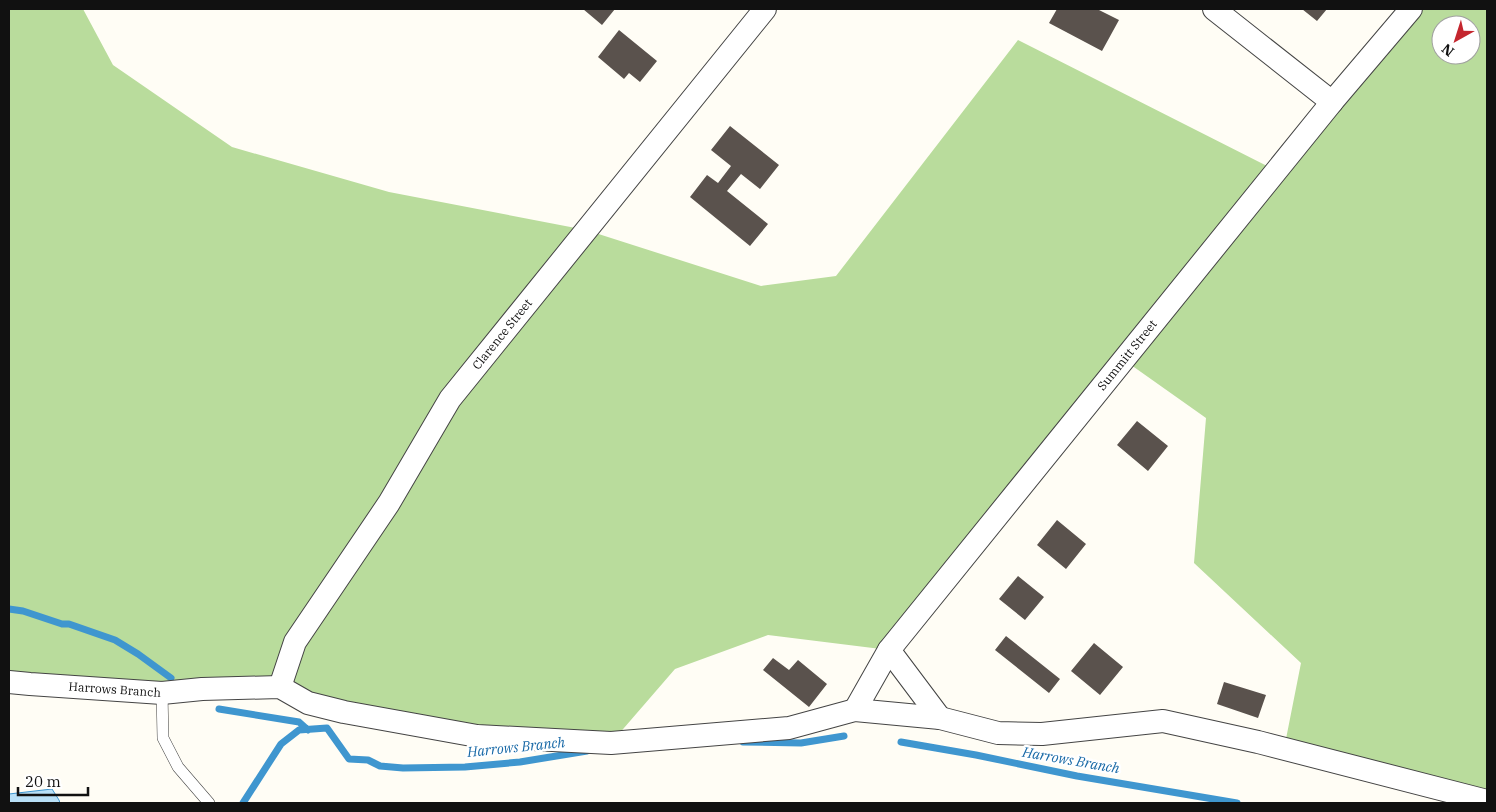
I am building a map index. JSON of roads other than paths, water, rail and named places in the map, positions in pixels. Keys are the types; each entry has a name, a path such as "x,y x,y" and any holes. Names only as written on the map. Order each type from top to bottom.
{"street":[{"name":"Clarence Street","path":"280,687 295,642 389,502 450,399 765,9"},
{"path":"1214,9 1332,102"},
{"name":"Summitt Street","path":"855,710 890,650 1332,102 1411,9"},
{"path":"890,650 940,718"},
{"name":"Harrows Branch","path":"9,682 162,693 202,688 280,687"},
{"path":"280,687 308,703 344,712 476,736 611,743 789,728 855,710 940,718 998,733 1033,734 1162,722 1258,742 1487,801"}],"lane":[{"path":"162,693 163,738 178,768 209,803"}],"water":[{"path":"52,789 60,803 9,803 9,794"}],"waterway":[{"path":"9,609 23,611 62,624 69,624 115,640 171,678"},
{"path":"219,709 299,722 308,730"},
{"name":"Harrows Branch","path":"243,803 281,744 299,730 327,728 349,759 368,760 380,766 403,768 465,767 520,762 587,751"},
{"name":"Harrows Branch","path":"743,742 801,743 844,736"},
{"name":"Harrows Branch","path":"901,742 1077,776 1237,803"}]}
